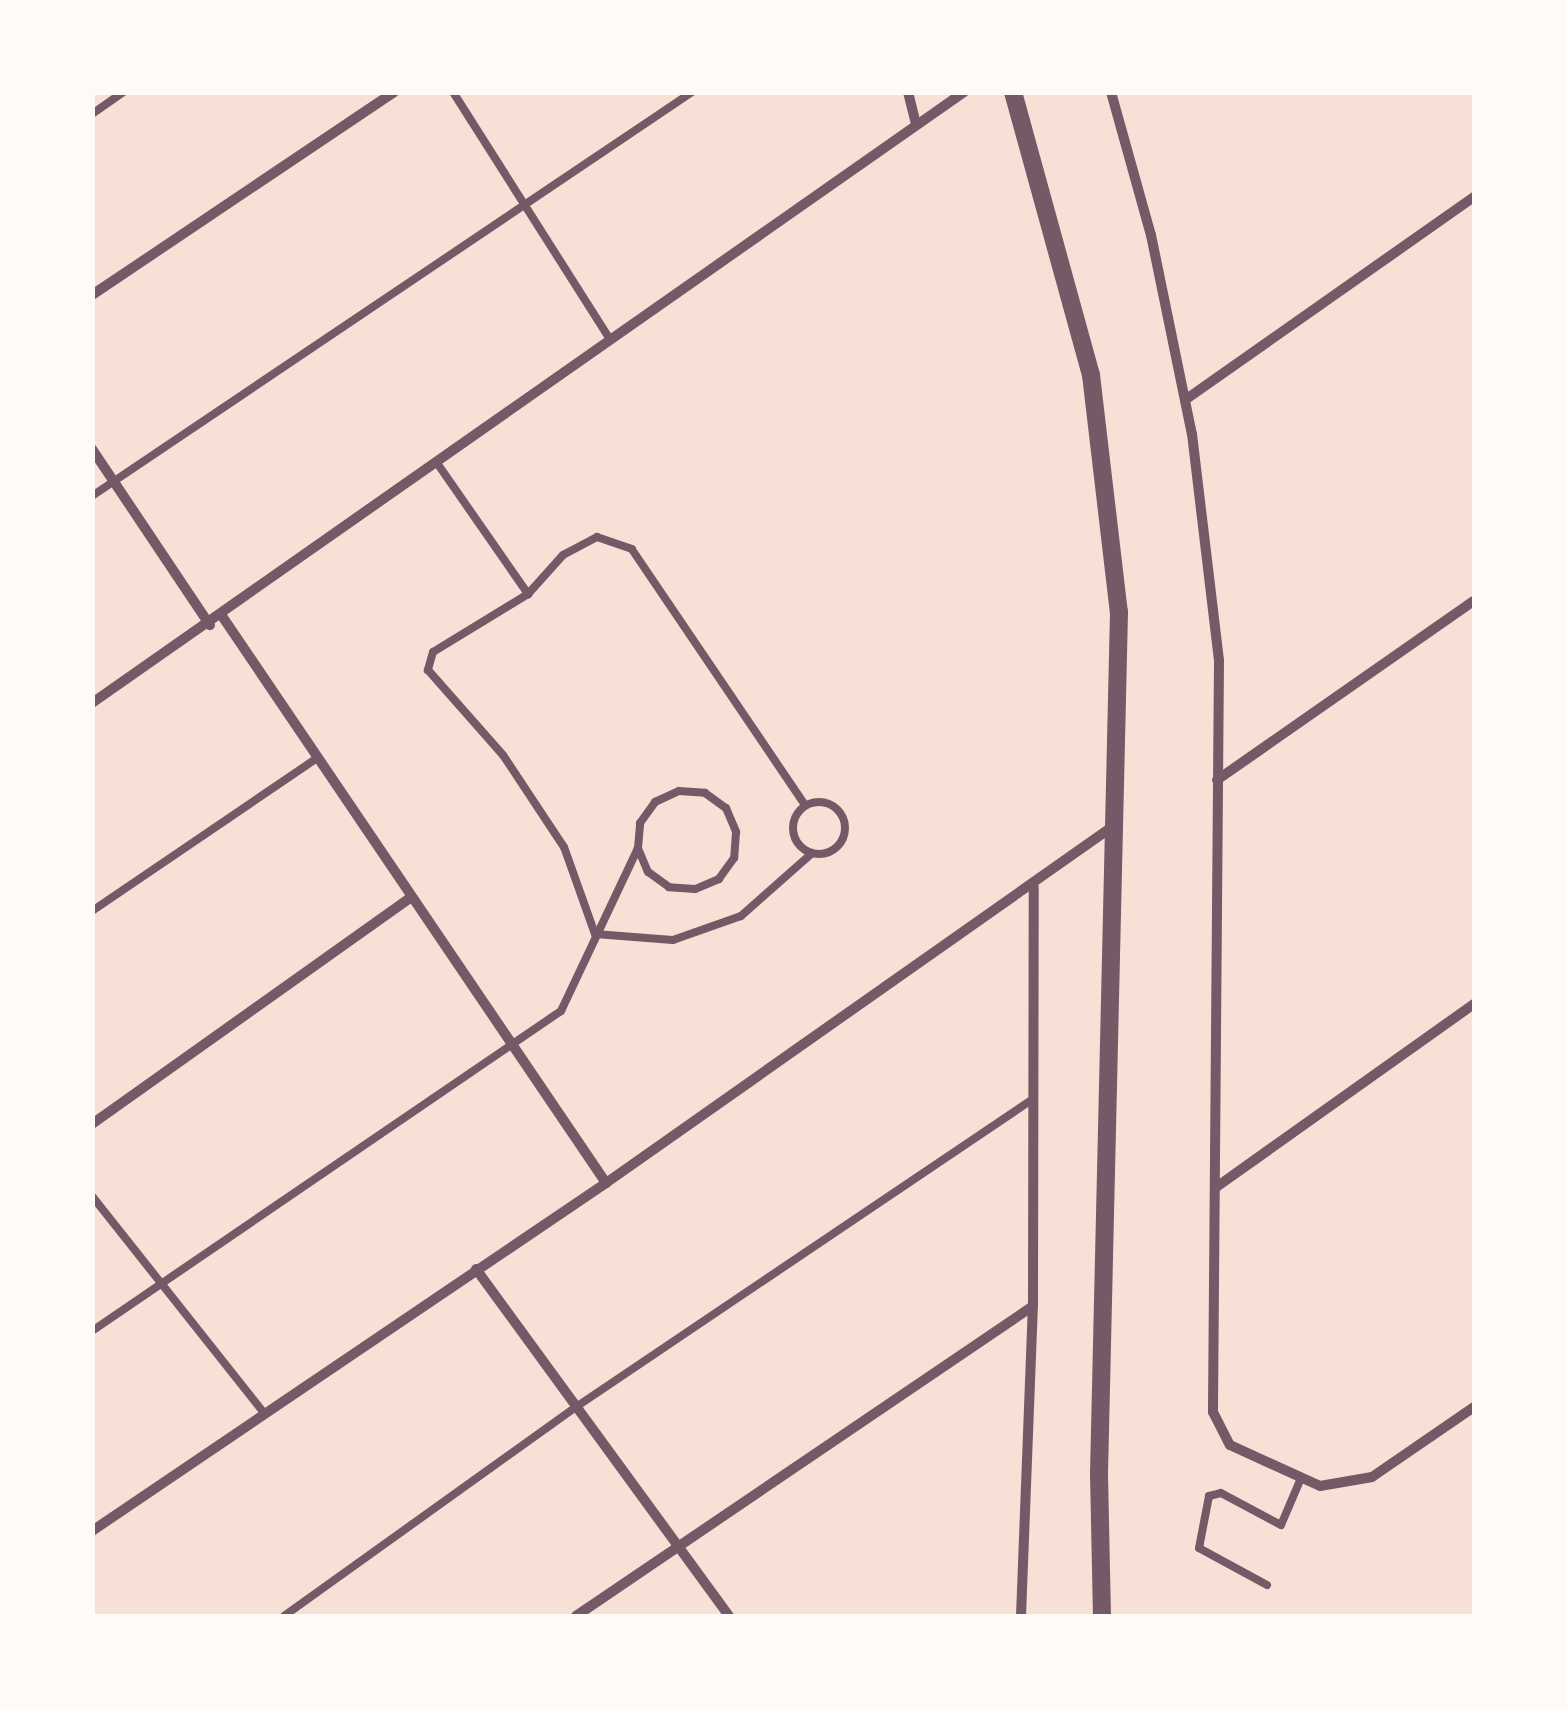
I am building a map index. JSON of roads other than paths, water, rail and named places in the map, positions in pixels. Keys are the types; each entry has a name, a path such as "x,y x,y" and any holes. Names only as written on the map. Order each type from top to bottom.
{"street":[{"path":"92,295 394,92"},
{"path":"908,92 915,121"},
{"path":"92,704 210,625 915,121 964,92"},
{"path":"1013,92 1090,375 1119,612 1118,823 1099,1474 1102,1616"},
{"path":"1111,92 1151,235 1186,400 1219,660 1213,1412 1230,1445 1320,1486 1372,1477 1474,1407"},
{"path":"1186,400 1474,198"},
{"path":"92,449 210,625"},
{"path":"1217,780 1474,601"},
{"path":"222,616 606,1182"},
{"path":"92,1531 1034,887 1118,823"},
{"path":"1021,1616 1032,1306 1034,887"},
{"path":"92,1124 412,897"},
{"path":"1215,1188 1474,1004"},
{"path":"476,1269 728,1616"},
{"path":"576,1616 1032,1306"}],"lane":[{"path":"92,114 124,92"},
{"path":"454,92 610,339"},
{"path":"92,496 692,92"},
{"path":"437,463 528,594"},
{"path":"595,934 564,847 503,755 428,670 434,652 528,594 563,555 597,537 632,549 805,805"},
{"path":"92,911 317,758"},
{"path":"92,1331 561,1011 638,848 640,822 656,802 679,791 704,793 726,808 736,832 734,858 719,879 695,889 669,887 648,872 638,848"},
{"path":"805,805 792,831 810,854"},
{"path":"595,934 674,940 740,916 810,854 839,846 844,818 835,806 805,805"},
{"path":"284,1616 576,1406 1034,1099"},
{"path":"92,1196 265,1414"},
{"path":"1266,1585 1199,1548 1209,1496 1220,1493 1281,1525 1302,1478"}]}
